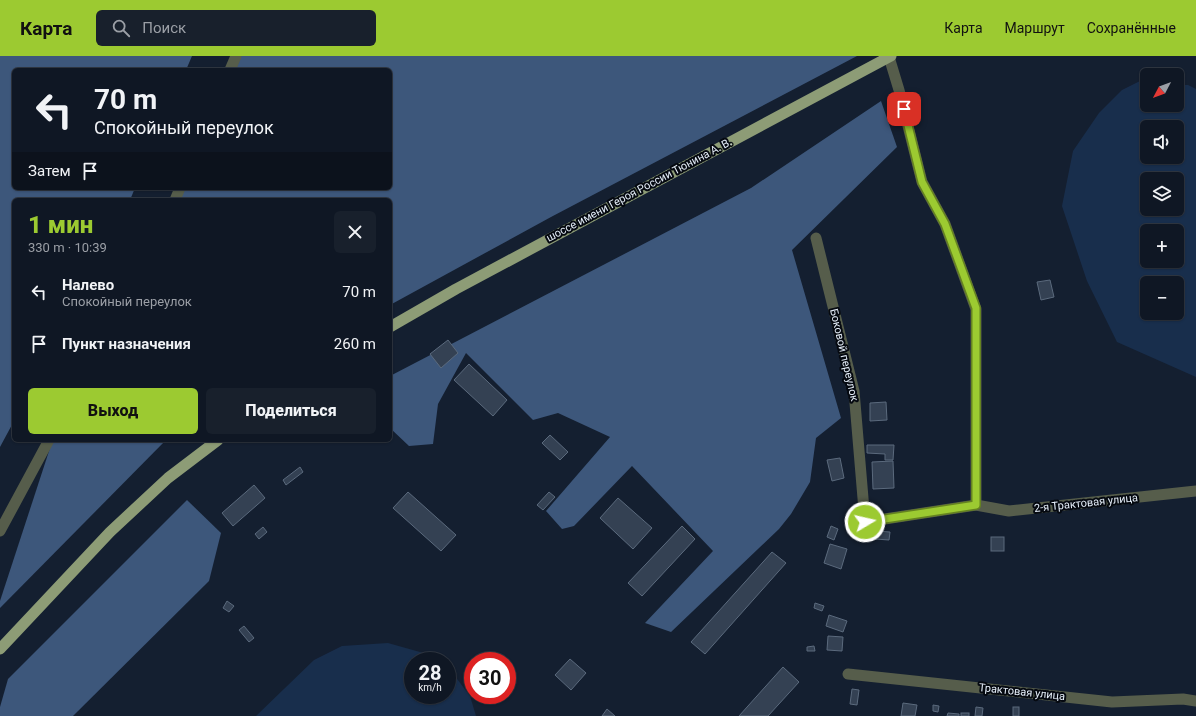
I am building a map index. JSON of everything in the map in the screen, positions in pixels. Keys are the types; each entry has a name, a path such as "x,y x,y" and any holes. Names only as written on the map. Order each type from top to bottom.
{"main road":[{"name":"шоссе имени Героя России Тюнина А. В.","path":"392,327 456,289 890,56"},
{"path":"0,649 110,532 168,478 215,442"}],"street":[{"path":"231,68 236,56"},
{"path":"890,56 922,182 945,224 976,308 976,505"},
{"name":"Боковой переулок","path":"816,238 854,391 865,522"},
{"path":"0,531 48,442"},
{"name":"2-я Трактовая улица","path":"865,522 976,505 1009,511 1196,492"},
{"name":"Трактовая улица","path":"848,674 1112,702 1183,699 1196,701"}],"shaded area":[{"path":"0,56 192,56 187,68 12,68 12,190 134,190 131,198 12,198 12,425 0,447"},
{"path":"233,56 857,56 551,217 392,304 392,198 179,198 181,190 392,190 392,68 228,68"},
{"path":"1140,81 1140,112 1184,112 1184,85 1188,85 1196,89 1196,377 1117,342 1087,281 1062,206 1073,151 1099,113 1122,90"},
{"path":"881,101 897,147 792,250 841,418 816,438 810,482 791,514 779,529 671,632 645,623 713,551 632,466 574,526 562,529 546,511 610,437 558,413 533,420 466,353 438,404 433,444 409,446 392,430 392,375 751,188"},
{"path":"52,442 164,442 0,608 0,601"},
{"path":"187,500 221,533 209,581 73,716 0,716 0,707 8,679"},
{"path":"388,643 420,652 404,652 404,704 456,704 456,678 464,688 464,704 472,704 476,716 256,716 314,660 342,646"}],"building":[{"path":"1050,280 1054,297 1041,300 1037,282"},
{"path":"448,340 458,353 441,368 430,354"},
{"path":"469,364 507,400 493,416 454,380"},
{"path":"886,402 887,420 870,421 870,403"},
{"path":"550,435 568,452 560,460 542,443"},
{"path":"867,445 894,445 893,460 885,460 885,454 867,453"},
{"path":"840,458 844,478 832,481 827,460"},
{"path":"893,461 894,488 873,489 872,462"},
{"path":"300,467 303,472 286,485 283,480"},
{"path":"254,485 265,498 233,526 222,513"},
{"path":"408,492 456,535 441,551 393,508"},
{"path":"549,492 555,497 543,510 537,505"},
{"path":"618,498 652,528 633,549 600,518"},
{"path":"682,526 695,539 642,596 628,583"},
{"path":"831,526 838,529 834,540 827,537"},
{"path":"263,527 267,532 259,539 255,534"},
{"path":"876,531 890,532 889,540 875,539"},
{"path":"991,537 1004,537 1004,551 991,551"},
{"path":"830,544 847,549 841,569 824,563"},
{"path":"772,552 786,563 705,654 691,642"},
{"path":"227,601 234,606 229,612 223,608"},
{"path":"815,603 824,606 822,611 814,608"},
{"path":"829,615 847,621 843,632 826,626"},
{"path":"244,626 254,638 249,642 239,630"},
{"path":"828,636 843,637 842,651 827,650"},
{"path":"814,646 815,651 807,651 807,647"},
{"path":"570,659 586,673 571,690 555,675"},
{"path":"783,667 799,682 768,716 739,716"},
{"path":"852,689 859,690 857,705 850,704"},
{"path":"903,703 917,705 915,716 901,716"},
{"path":"933,705 939,706 938,712 933,711"},
{"path":"976,707 983,708 982,716 975,716"},
{"path":"1013,707 1019,707 1019,716 1013,716"},
{"path":"607,709 615,716 602,716"},
{"path":"948,713 959,714 959,716 947,716"},
{"path":"961,713 969,713 969,716 961,716"}],"route":[{"path":"865,522 976,505 976,308 945,224 922,182 904,109"}]}
